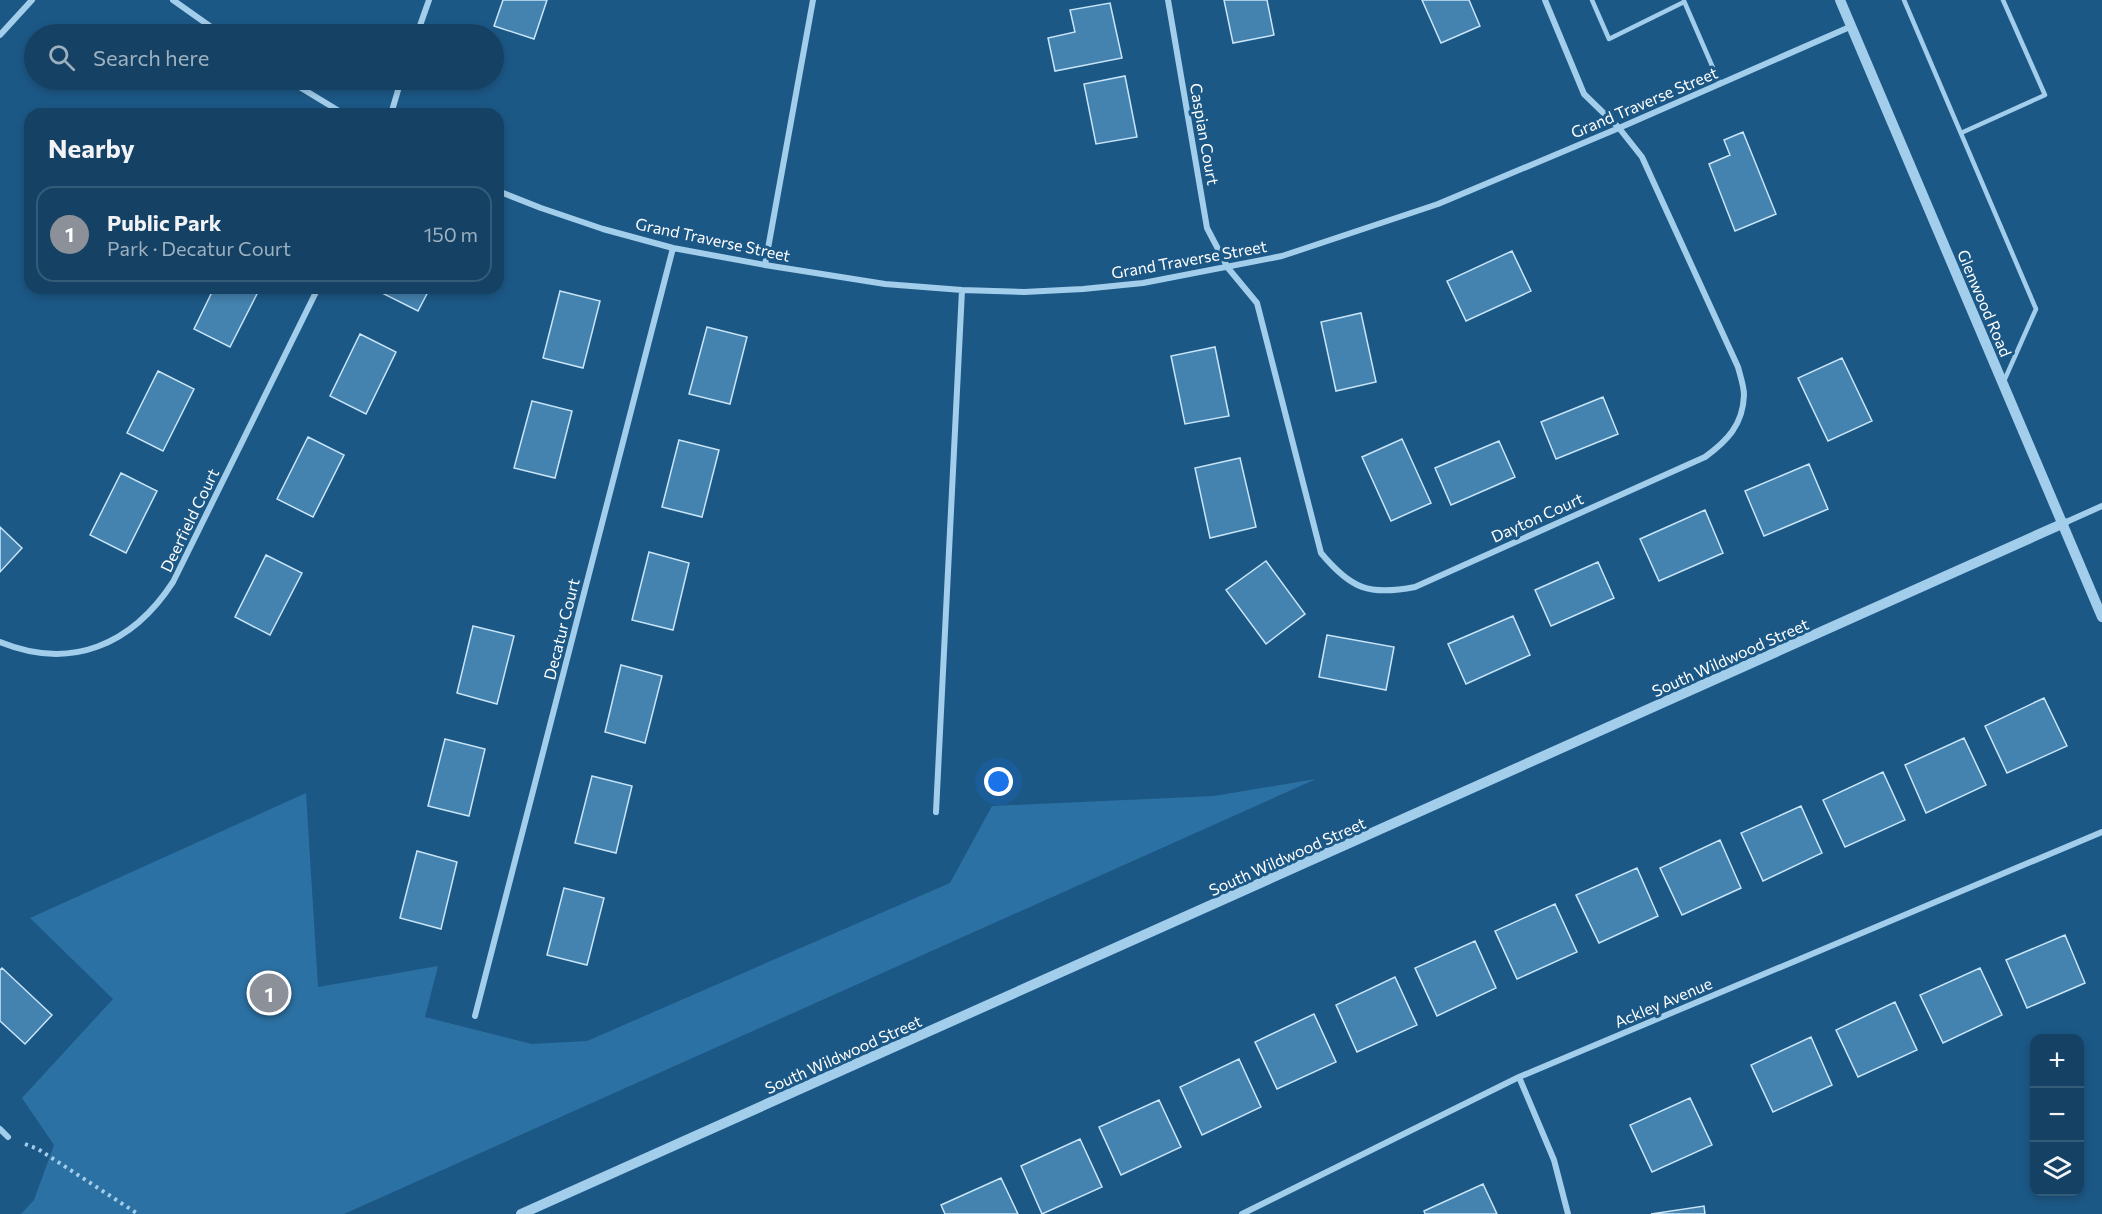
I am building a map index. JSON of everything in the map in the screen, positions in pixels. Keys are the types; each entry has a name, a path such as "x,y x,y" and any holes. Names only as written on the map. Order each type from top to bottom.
{"street":[{"path":"0,35 32,0"},
{"path":"173,0 207,24"},
{"path":"421,24 429,0"},
{"path":"765,265 813,0"},
{"name":"Caspian Court","path":"1168,0 1207,228 1228,268"},
{"name":"Dayton Court","path":"1228,268 1257,303 1321,553 1337,573 1362,588 1388,592 1415,587 1705,457 1726,442 1738,422 1744,394 1738,367 1642,157 1619,128 1584,94 1545,0"},
{"name":"Glenwood Road","path":"1840,0 2102,616"},
{"name":"Grand Traverse Street","path":"504,193 603,229 673,248 885,284 1024,292 1143,283 1282,256 1438,204 1852,26"},
{"path":"304,90 334,108"},
{"path":"393,108 398,90"},
{"name":"Decatur Court","path":"475,1016 673,248"},
{"path":"936,812 962,290"},
{"name":"Deerfield Court","path":"0,642 15,649 43,654 90,651 127,632 159,603 173,582 315,294"},
{"path":"2064,523 2102,506"},
{"name":"South Wildwood Street","path":"521,1214 2064,523"},
{"name":"Ackley Avenue","path":"1242,1214 1520,1077 2102,832"},
{"path":"1520,1077 1554,1160 1568,1214"},
{"path":"0,1129 8,1137"}],"lane":[{"path":"1592,0 1609,39 1684,1 1720,84"},
{"path":"1904,0 2036,309 2003,384"},
{"path":"1961,133 2045,94 2003,0"}],"path":[{"path":"8,1137 38,1149 138,1214"}],"shaded area":[{"path":"1316,779 344,1214 21,1214 34,1200 54,1145 22,1098 113,999 30,918 306,793 318,987 438,966 425,1017 532,1044 587,1041 950,883 992,806 1214,796"}],"building":[{"path":"503,0 547,0 534,39 504,29 504,24 495,24"},
{"path":"1224,0 1267,0 1274,35 1233,43"},
{"path":"1422,0 1469,0 1480,26 1441,43"},
{"path":"1110,3 1122,58 1055,71 1048,38 1075,32 1070,10"},
{"path":"1125,76 1137,137 1096,144 1084,84"},
{"path":"1743,132 1776,214 1735,231 1709,164 1730,155 1724,140"},
{"path":"1512,251 1531,291 1466,321 1447,281"},
{"path":"560,291 600,301 583,368 543,358"},
{"path":"211,294 257,294 230,347 194,329"},
{"path":"384,294 427,294 418,311"},
{"path":"1361,313 1376,382 1336,391 1321,322"},
{"path":"707,327 747,337 730,404 689,394"},
{"path":"360,334 396,352 366,414 330,396"},
{"path":"1215,347 1229,416 1185,424 1171,356"},
{"path":"1842,358 1872,421 1828,441 1798,378"},
{"path":"158,371 194,389 163,451 127,433"},
{"path":"1603,397 1618,434 1556,459 1541,422"},
{"path":"532,401 572,411 555,478 514,468"},
{"path":"308,437 344,455 313,517 277,499"},
{"path":"1402,439 1431,503 1391,521 1362,457"},
{"path":"679,440 719,450 702,517 662,507"},
{"path":"1499,441 1515,477 1451,505 1435,468"},
{"path":"1240,458 1256,527 1210,538 1195,468"},
{"path":"1809,464 1828,509 1764,536 1745,491"},
{"path":"121,473 157,491 126,553 90,535"},
{"path":"1705,510 1723,553 1659,581 1640,539"},
{"path":"0,527 22,548 0,572"},
{"path":"649,552 689,563 673,630 632,620"},
{"path":"266,555 302,573 270,635 235,617"},
{"path":"1266,561 1305,614 1266,644 1226,590"},
{"path":"1598,562 1614,598 1551,626 1535,590"},
{"path":"1513,616 1530,655 1466,684 1448,644"},
{"path":"473,626 514,636 497,704 457,693"},
{"path":"1327,635 1394,647 1386,690 1319,677"},
{"path":"621,665 662,676 645,743 605,732"},
{"path":"2044,698 2067,746 2007,773 1985,726"},
{"path":"1964,738 1986,785 1926,813 1905,765"},
{"path":"445,739 485,749 469,816 428,806"},
{"path":"1883,772 1905,820 1845,847 1823,800"},
{"path":"592,776 632,786 616,853 575,843"},
{"path":"1801,806 1822,853 1763,881 1741,833"},
{"path":"1720,840 1741,888 1682,915 1660,868"},
{"path":"417,851 457,862 441,929 400,918"},
{"path":"1637,868 1658,916 1599,943 1576,895"},
{"path":"564,888 604,898 587,965 547,955"},
{"path":"1555,904 1577,952 1517,979 1495,931"},
{"path":"2065,935 2085,983 2027,1008 2006,960"},
{"path":"1475,941 1496,988 1437,1016 1415,968"},
{"path":"2,968 52,1015 25,1044 0,1021 0,970"},
{"path":"1980,968 2002,1015 1943,1043 1920,995"},
{"path":"1395,977 1417,1025 1357,1052 1336,1005"},
{"path":"1895,1002 1917,1050 1858,1077 1836,1030"},
{"path":"1314,1014 1336,1062 1277,1089 1255,1042"},
{"path":"1811,1037 1832,1085 1773,1112 1751,1065"},
{"path":"1239,1059 1261,1107 1202,1135 1180,1087"},
{"path":"1690,1098 1712,1145 1652,1172 1630,1125"},
{"path":"1159,1100 1181,1147 1121,1175 1099,1127"},
{"path":"1080,1139 1102,1187 1042,1214 1021,1166"},
{"path":"1001,1178 1018,1214 945,1214 941,1205"},
{"path":"1483,1184 1497,1214 1425,1214 1424,1211"},
{"path":"1704,1206 1705,1214 1651,1214"}],"place":[{"name":"Public Park","path":"269,993"}]}
